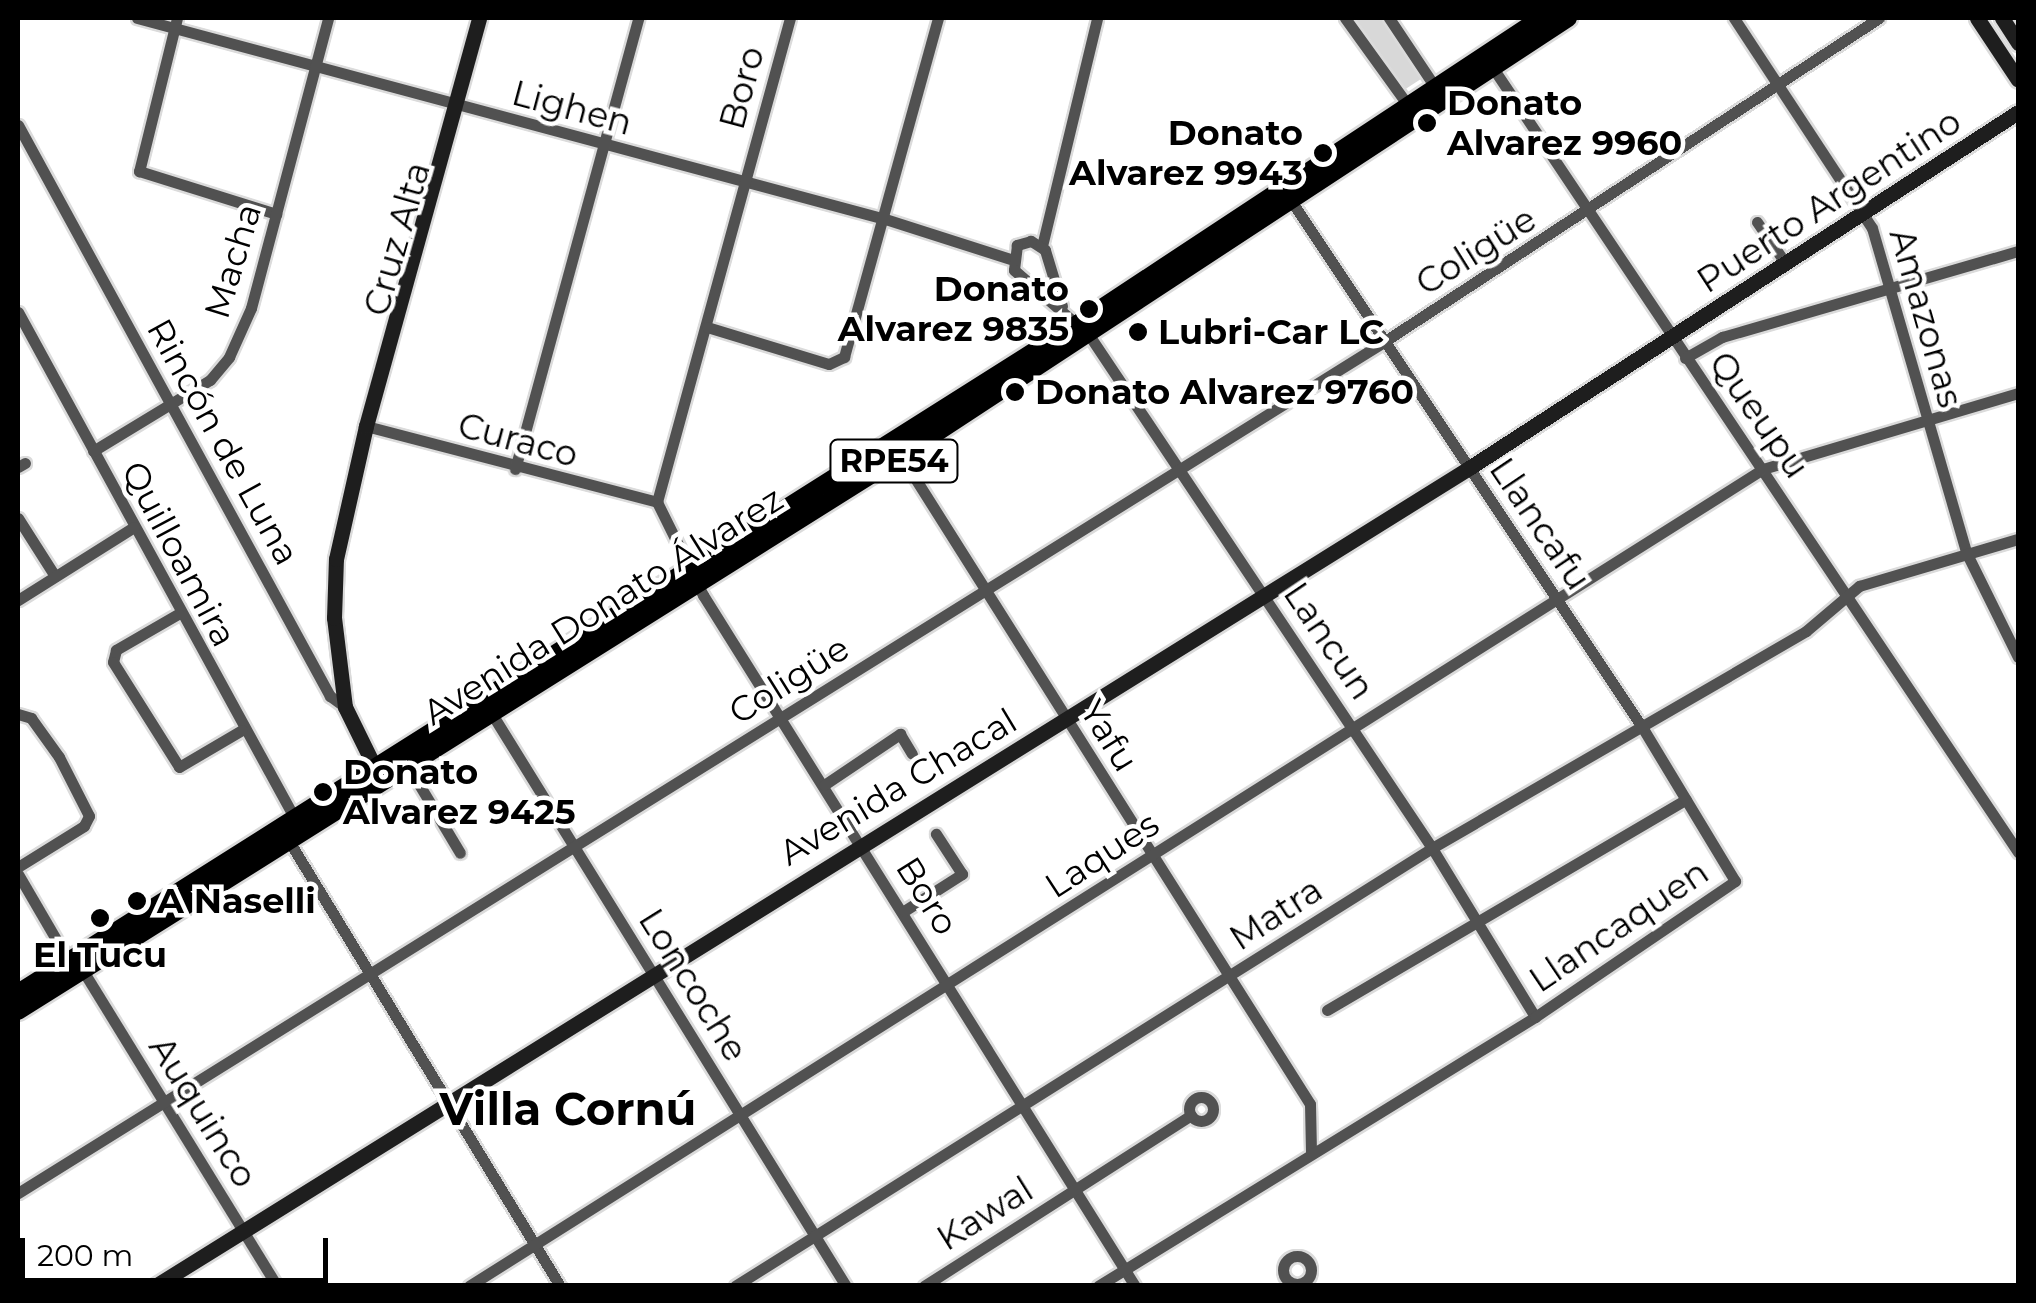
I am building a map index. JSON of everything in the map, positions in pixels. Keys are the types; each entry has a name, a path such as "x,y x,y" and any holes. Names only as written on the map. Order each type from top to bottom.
{"main road":[{"name":"Cruz Alta","path":"460,106 479,18"},
{"name":"Cruz Alta","path":"345,707 334,587 357,475 460,106 489,18"},
{"name":"Avenida Donato Álvarez","path":"18,1011 75,965 295,820 379,775 1084,329 1440,94 1541,18"},
{"name":"Avenida Donato Álvarez","path":"1440,94 1493,68 1568,18"},
{"path":"1977,18 2018,80"},
{"path":"2002,18 2018,43"},
{"name":"Avenida Donato Álvarez","path":"18,993 75,965 289,842 379,775 408,766 696,576 902,456 1084,329 1292,202 1413,112"},
{"name":"Puerto Argentino","path":"1673,340 2018,112"},
{"name":"Avenida Chacal","path":"155,1286 861,842 1066,720 1673,340"},
{"name":"Rincón de Luna","path":"345,707 379,775"}],"street":[{"name":"Lighen","path":"137,18 175,23 314,66 885,219 993,250 1010,259"},
{"name":"Macha","path":"93,451 210,380 229,357 251,308 328,18"},
{"path":"515,469 638,18"},
{"name":"Boro","path":"790,18 657,502 780,718 1136,1286"},
{"path":"707,327 830,364 850,348 938,18"},
{"name":"Lancun","path":"1062,306 1042,246 1047,208 1097,18"},
{"path":"1346,18 1413,112"},
{"path":"1388,18 1440,94"},
{"name":"Amazonas","path":"1734,18 1864,212 1892,290 1967,554 2018,657"},
{"name":"Coligüe","path":"18,1194 1385,341 1880,18"},
{"path":"175,23 139,171 276,214"},
{"name":"Queupu","path":"1493,68 1685,358 1849,592 2018,852"},
{"name":"Rincón de Luna","path":"18,125 168,406 330,696 345,707"},
{"name":"Llancafu","path":"1292,202 1560,601 1644,730 1734,880"},
{"name":"Lancun","path":"1047,208 1010,259 1084,329 1351,724 1535,1017"},
{"path":"1757,222 1786,264"},
{"path":"993,250 1021,243 1042,246"},
{"path":"1685,358 1722,337 2018,252"},
{"path":"1028,277 1047,260"},
{"name":"Quilloamira","path":"18,312 178,614 295,820"},
{"name":"Laques","path":"469,1286 1152,856 1351,724 1560,601 1764,469 2018,393"},
{"name":"Curaco","path":"371,428 515,469 657,502"},
{"name":"Yafu","path":"902,456 1310,1104 1311,1153"},
{"path":"18,518 55,576"},
{"path":"18,600 134,528"},
{"path":"1849,592 2018,539"},
{"name":"Matra","path":"734,1286 1432,848 1644,730 1806,631 1849,592"},
{"path":"178,614 116,650 113,662 178,767 242,730"},
{"path":"18,714 31,718 59,757 89,816 84,826 18,866"},
{"name":"Loncoche","path":"492,714 846,1286"},
{"path":"824,785 900,734 912,754"},
{"path":"408,766 460,853"},
{"path":"1328,1010 1686,799"},
{"path":"904,911 962,874 936,834"},
{"path":"289,842 560,1286"},
{"name":"Auquinco","path":"18,874 278,1286"},
{"name":"Llancaquen","path":"1125,1268 1535,1017 1734,880"},
{"name":"Kawal","path":"924,1286 1191,1115"},
{"path":"1098,1286 1125,1268"},
{"path":"1273,1286 1285,1278"}],"shaded area":[{"path":"1351,18 1384,18 1424,77 1404,90"}],"place":[{"name":"Donato Alvarez 9960","path":"1427,123"},
{"name":"Donato Alvarez 9943","path":"1323,153"},
{"name":"Donato Alvarez 9835","path":"1089,309"},
{"name":"Lubri-Car LC","path":"1138,332"},
{"name":"Donato Alvarez 9760","path":"1015,392"},
{"name":"Donato Alvarez 9425","path":"323,792"},
{"name":"A Naselli","path":"137,901"},
{"name":"El Tucu","path":"100,918"}],"district":[{"name":"Villa Cornú","path":"568,1109"}]}
